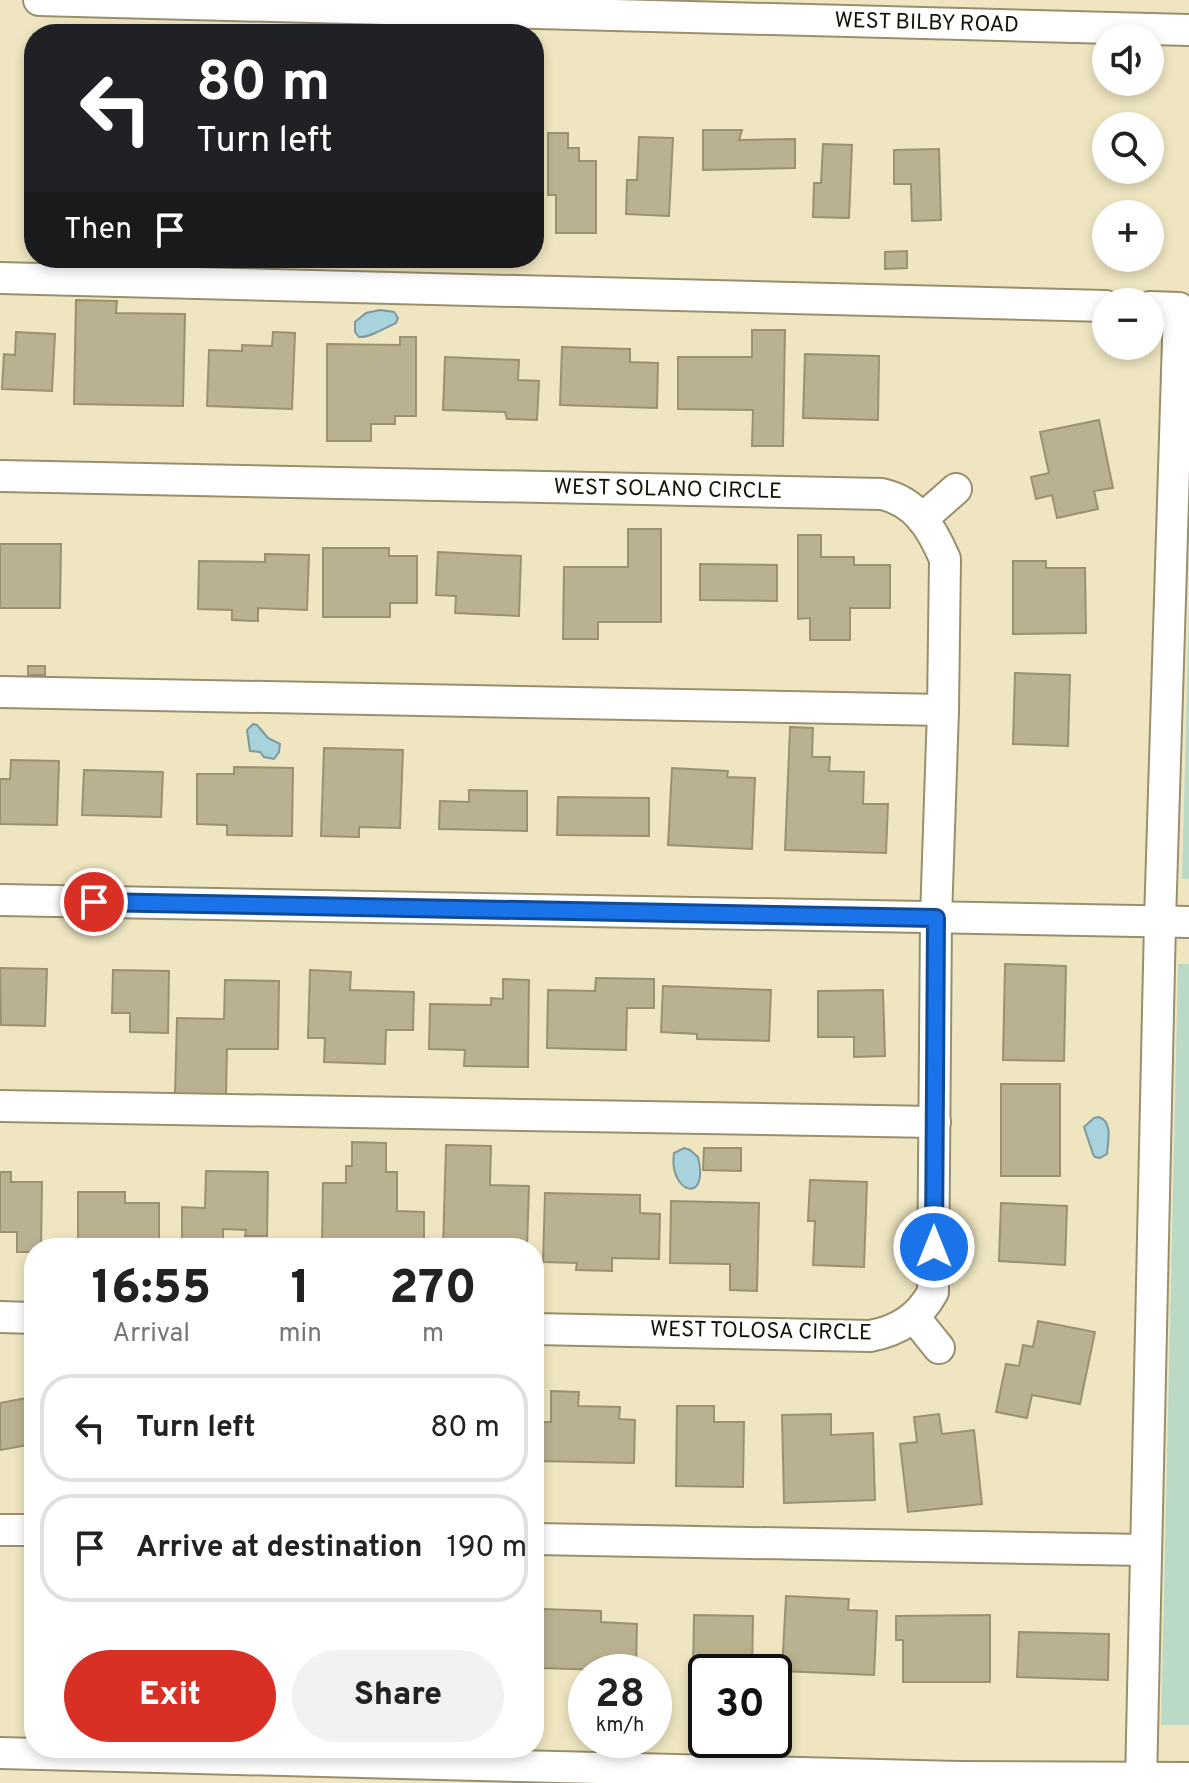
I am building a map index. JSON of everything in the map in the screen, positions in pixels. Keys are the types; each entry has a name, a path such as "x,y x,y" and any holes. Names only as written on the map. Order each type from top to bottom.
{"street":[{"name":"WEST BILBY ROAD","path":"39,0 1128,14 1189,30"},
{"path":"0,278 1092,306"},
{"path":"1141,1780 1146,1550 1175,922 1179,308 1164,307"},
{"name":"WEST SOLANO CIRCLE","path":"0,476 882,494 896,498 913,508 922,519 936,537 945,559 936,918"},
{"path":"922,519 956,489"},
{"path":"0,692 943,710"},
{"path":"0,900 1175,922"},
{"path":"936,918 933,1292 926,1306 914,1317 939,1348"},
{"path":"0,1106 935,1122"},
{"path":"0,1317 24,1318"},
{"name":"WEST TOLOSA CIRCLE","path":"544,1329 870,1336 887,1333 914,1317"},
{"path":"0,1530 24,1530"},
{"path":"544,1539 1146,1550"},
{"path":"0,1753 24,1754"},
{"path":"177,1758 958,1780 1189,1778"}],"green space":[{"path":"1189,604 1189,879 1182,879"},
{"path":"1178,964 1189,964 1189,1725 1161,1725"}],"water":[{"path":"380,310 394,312 398,318 396,323 359,337 355,332 355,322 366,313"},
{"path":"253,724 280,744 274,759 250,751 247,730"},
{"path":"1099,1117 1106,1123 1109,1132 1107,1154 1100,1158 1093,1154 1084,1127"},
{"path":"684,1148 698,1157 700,1173 694,1188 682,1185 674,1167 674,1153"}],"building":[{"path":"703,130 742,130 739,140 795,139 795,168 703,170"},
{"path":"548,133 568,133 568,148 579,148 579,161 596,161 596,233 556,233 556,195 548,195"},
{"path":"639,137 673,138 669,216 626,214 627,180 637,180"},
{"path":"823,144 852,145 849,218 813,217 814,183 821,183"},
{"path":"939,149 941,220 912,221 911,184 894,184 894,150"},
{"path":"907,251 907,268 885,269 885,252"},
{"path":"76,300 117,301 116,313 185,314 183,406 74,404"},
{"path":"752,330 785,330 783,446 752,446 753,410 678,409 678,357 752,357"},
{"path":"16,332 55,334 52,391 2,389 4,354 15,355"},
{"path":"273,332 295,333 292,409 207,406 209,350 242,351 242,345 272,346"},
{"path":"400,337 416,337 416,416 395,416 395,424 371,424 371,441 327,441 327,344 400,345"},
{"path":"562,347 630,349 630,362 658,363 657,408 560,405"},
{"path":"805,354 879,356 878,420 803,418"},
{"path":"445,357 519,360 518,380 539,381 537,420 507,419 505,412 443,410"},
{"path":"1099,420 1113,488 1094,491 1098,509 1057,518 1052,495 1036,499 1031,477 1049,473 1040,432"},
{"path":"628,529 661,529 661,622 598,622 598,639 563,639 564,567 628,567"},
{"path":"798,535 821,535 821,557 854,557 854,565 890,565 890,608 850,608 850,640 810,640 810,618 798,619"},
{"path":"0,544 61,544 60,608 0,608"},
{"path":"323,548 389,548 389,556 417,556 417,603 390,603 390,617 323,617"},
{"path":"438,552 521,556 519,616 455,613 456,596 436,595"},
{"path":"265,554 309,555 307,610 258,608 258,621 232,620 232,610 198,609 199,561 265,562"},
{"path":"1013,561 1046,561 1046,568 1085,568 1086,633 1013,634"},
{"path":"700,564 777,565 777,601 700,600"},
{"path":"28,666 45,666 45,675 28,675"},
{"path":"1015,673 1070,675 1068,746 1013,744"},
{"path":"790,727 813,728 812,757 830,757 829,771 864,772 863,804 888,804 886,853 785,850"},
{"path":"324,748 403,750 400,828 359,827 359,837 321,836"},
{"path":"11,760 59,761 57,825 0,824 0,779 10,779"},
{"path":"234,767 293,768 292,836 227,835 227,825 197,824 197,774 234,774"},
{"path":"672,768 728,771 727,777 755,778 752,849 668,845"},
{"path":"84,770 163,772 161,817 82,815"},
{"path":"469,790 527,791 527,831 439,829 440,801 469,802"},
{"path":"558,797 649,798 649,836 557,835"},
{"path":"1005,964 1066,966 1064,1061 1003,1060"},
{"path":"0,968 47,969 45,1026 1,1025"},
{"path":"113,970 169,971 168,1033 130,1032 130,1013 112,1013"},
{"path":"310,970 351,972 350,990 414,992 413,1030 386,1030 385,1064 324,1062 325,1038 308,1038"},
{"path":"596,978 654,979 654,1008 627,1008 626,1050 547,1048 548,990 595,991"},
{"path":"503,979 529,980 528,1067 464,1066 465,1050 429,1049 430,1004 491,1005 491,998 503,999"},
{"path":"225,980 279,981 278,1049 227,1049 226,1096 175,1095 177,1018 224,1019"},
{"path":"663,986 771,990 769,1041 697,1039 697,1034 661,1032"},
{"path":"883,990 885,1056 854,1057 854,1037 818,1037 818,991"},
{"path":"1001,1084 1060,1084 1060,1176 1001,1176"},
{"path":"352,1142 386,1143 386,1172 397,1172 397,1211 424,1212 424,1238 322,1238 323,1183 346,1183 346,1166 352,1166"},
{"path":"446,1145 491,1146 490,1185 529,1186 527,1238 443,1238"},
{"path":"704,1148 741,1148 741,1171 703,1170"},
{"path":"206,1171 268,1172 267,1236 245,1236 246,1230 223,1229 223,1238 182,1238 182,1207 205,1208"},
{"path":"0,1172 11,1172 11,1182 42,1182 41,1238 24,1238 24,1252 17,1252 17,1232 0,1232"},
{"path":"810,1180 867,1182 864,1267 813,1265 815,1221 808,1221"},
{"path":"78,1192 125,1192 125,1203 159,1203 159,1238 78,1238"},
{"path":"545,1193 640,1195 640,1213 660,1214 659,1259 612,1258 612,1271 576,1270 577,1263 544,1262"},
{"path":"671,1201 759,1203 757,1291 730,1290 730,1264 670,1263"},
{"path":"1001,1203 1067,1206 1065,1265 999,1261"},
{"path":"1038,1321 1095,1332 1080,1404 1032,1395 1027,1418 996,1412 1006,1364 1019,1366 1023,1345 1033,1347"},
{"path":"551,1391 579,1392 578,1406 620,1407 619,1419 635,1420 634,1463 544,1461 544,1422 551,1422"},
{"path":"24,1398 24,1446 0,1450 0,1403"},
{"path":"677,1406 714,1406 714,1422 744,1422 743,1487 676,1486"},
{"path":"831,1414 831,1435 873,1433 875,1500 784,1503 782,1415"},
{"path":"939,1414 942,1434 974,1430 982,1504 908,1512 900,1444 917,1442 914,1417"},
{"path":"786,1596 849,1599 848,1610 877,1611 874,1675 792,1671 792,1654 783,1654"},
{"path":"544,1609 601,1611 601,1622 637,1624 636,1654 568,1654 568,1669 544,1668"},
{"path":"694,1615 753,1616 752,1654 693,1654"},
{"path":"990,1615 990,1682 903,1682 903,1640 896,1640 896,1616"},
{"path":"1019,1632 1109,1634 1108,1680 1017,1677"}],"route":[{"path":"94,902 936,918 934,1247"}]}
